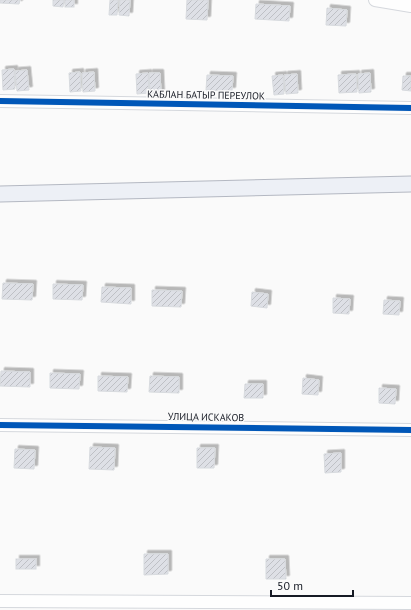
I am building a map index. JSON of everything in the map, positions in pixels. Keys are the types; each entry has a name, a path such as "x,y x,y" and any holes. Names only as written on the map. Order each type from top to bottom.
{"main road":[{"path":"0,194 411,184"}],"street":[{"path":"375,0 411,6"},
{"name":"КАБЛАН БАТЫР ПЕРЕУЛОК","path":"0,102 411,108"},
{"name":"УЛИЦА ИСКАКОВ","path":"0,425 411,430"},
{"path":"0,601 411,603"}],"building":[{"path":"0,0 20,0 19,4 0,3"},
{"path":"53,0 64,0 63,7 53,6"},
{"path":"65,0 74,0 74,7 65,7"},
{"path":"110,0 118,0 117,15 109,15"},
{"path":"120,0 130,0 129,16 119,15"},
{"path":"187,0 208,0 207,20 186,19"},
{"path":"256,4 290,6 289,21 255,19"},
{"path":"327,8 347,10 346,26 326,25"},
{"path":"14,69 15,89 3,90 2,70"},
{"path":"27,70 29,90 17,91 15,71"},
{"path":"80,72 81,91 70,92 69,73"},
{"path":"94,72 95,91 83,92 82,73"},
{"path":"148,73 149,93 137,94 136,74"},
{"path":"149,73 160,73 161,93 150,93"},
{"path":"370,73 371,92 359,93 358,74"},
{"path":"297,74 298,93 286,94 284,75"},
{"path":"356,74 357,92 339,93 338,75"},
{"path":"207,75 233,76 232,91 206,90"},
{"path":"283,75 284,94 274,95 272,76"},
{"path":"403,76 411,76 411,91 402,90"},
{"path":"3,283 33,284 32,300 2,299"},
{"path":"53,284 83,285 82,300 53,299"},
{"path":"102,287 131,288 131,304 101,302"},
{"path":"152,290 182,291 181,307 152,306"},
{"path":"252,292 268,294 267,308 251,306"},
{"path":"333,298 350,299 349,314 333,313"},
{"path":"384,300 400,301 399,315 383,314"},
{"path":"1,371 30,372 30,387 0,386"},
{"path":"50,373 80,374 79,389 50,388"},
{"path":"98,376 128,377 127,392 98,391"},
{"path":"150,376 179,377 179,393 149,392"},
{"path":"303,378 319,380 318,395 302,394"},
{"path":"245,384 263,384 263,398 244,398"},
{"path":"379,388 396,389 395,404 379,403"},
{"path":"90,447 115,448 114,470 89,469"},
{"path":"197,448 215,448 214,468 197,468"},
{"path":"15,449 35,450 34,469 14,468"},
{"path":"341,453 341,472 325,473 324,454"},
{"path":"144,554 168,554 168,574 144,575"},
{"path":"16,559 36,559 36,569 16,569"},
{"path":"266,559 285,559 286,579 266,579"}],"cycle path":[{"path":"0,101 411,108"},
{"path":"0,425 411,430"}]}
